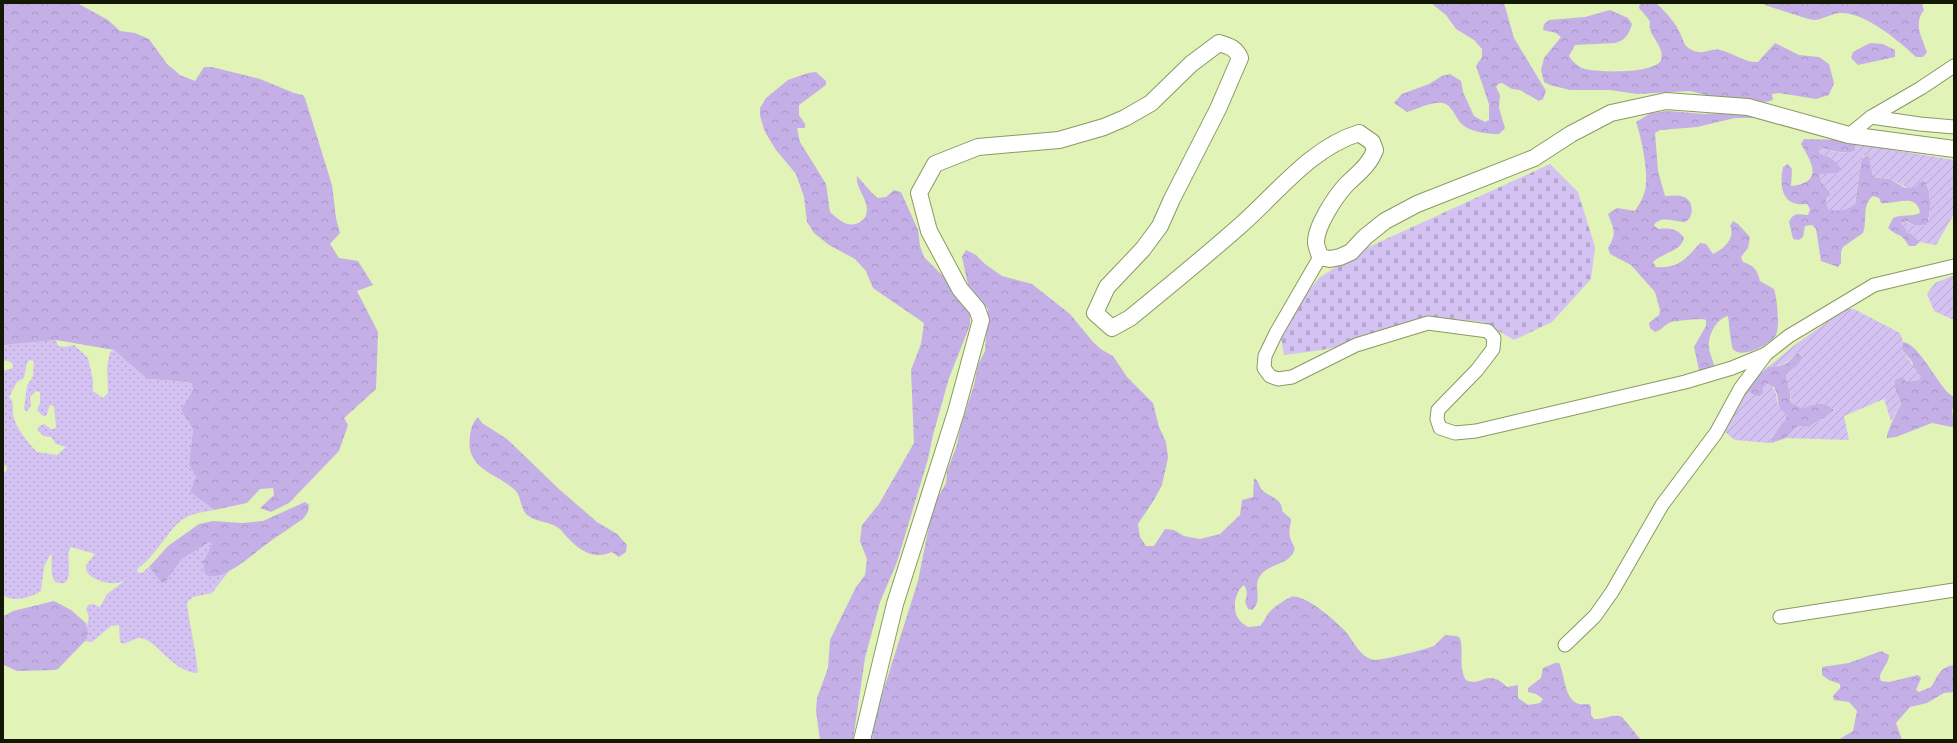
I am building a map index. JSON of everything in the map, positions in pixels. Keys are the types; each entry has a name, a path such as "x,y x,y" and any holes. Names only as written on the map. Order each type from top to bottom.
{"street":[{"path":"862,740 895,604 956,412 980,320 977,308 960,289 929,231 918,192 935,164 978,148 1059,140 1104,127 1125,118 1150,103 1191,64 1219,43 1230,46 1237,51 1240,58 1218,109 1172,199 1160,226 1144,249 1107,287 1095,313 1112,328 1130,318 1243,224 1318,154 1342,138 1359,133 1372,142 1375,150 1371,160 1345,186 1334,201 1321,224 1316,242 1320,257 1276,333 1265,356 1264,368 1270,376 1278,379 1292,377 1356,345 1428,323 1488,331 1494,338 1493,349 1477,370 1438,410 1437,419 1440,428 1455,433 1476,431 1685,382 1732,368 1766,354"},
{"path":"1849,135 1871,117 1922,88 1954,66"},
{"path":"1320,257 1330,259 1340,257 1351,252 1365,237 1385,221 1417,204 1534,158 1571,134 1611,113 1666,100 1748,106 1849,135 1954,148"},
{"path":"1871,117 1954,127"},
{"path":"1565,645 1595,616 1612,592 1662,505 1716,432 1740,389 1766,354 1789,336 1874,285 1954,266"},
{"path":"1780,617 1954,590"}],"green space":[{"path":"3,3 77,3 108,20 120,31 135,33 149,39 167,64 180,75 195,81 204,67 212,67 260,79 294,93 303,95 305,98 332,185 336,218 340,233 330,244 339,258 358,261 373,285 357,291 378,332 376,389 344,418 348,425 339,451 289,503 271,512 260,508 274,495 273,488 260,489 247,503 214,510 190,492 196,477 189,465 193,429 181,410 193,390 191,382 147,379 114,350 56,340 3,345"},
{"path":"1431,3 1504,3 1514,38 1546,91 1543,99 1539,101 1520,90 1512,89 1502,83 1498,84 1496,87 1500,95 1499,108 1505,128 1499,134 1483,133 1467,128 1459,121 1451,108 1443,103 1429,104 1407,112 1394,103 1402,94 1429,84 1442,76 1450,74 1461,81 1463,92 1474,116 1485,122 1489,120 1489,104 1476,66 1482,57 1482,49 1474,40 1456,29 1446,15"},
{"path":"1640,3 1656,3 1674,22 1687,47 1694,51 1702,52 1720,50 1748,61 1758,62 1775,43 1799,55 1819,57 1829,64 1834,83 1829,95 1816,99 1779,93 1772,94 1773,100 1766,102 1722,99 1690,91 1637,94 1610,90 1570,90 1544,82 1541,70 1544,58 1561,37 1556,33 1543,30 1544,24 1549,20 1585,17 1610,10 1628,18 1632,24 1630,31 1622,40 1615,43 1575,45 1569,56 1573,61 1582,68 1599,71 1637,70 1657,65 1661,60 1661,52 1651,32 1649,20 1639,8"},
{"path":"1760,3 1922,4 1924,10 1919,20 1919,25 1921,36 1927,52 1923,57 1916,57 1882,29 1862,18 1852,15 1839,13 1813,20"},
{"path":"1870,43 1883,44 1895,50 1895,57 1858,65 1851,58 1853,52"},
{"path":"816,72 826,81 826,85 799,105 799,115 805,124 805,128 797,128 800,142 826,184 830,212 838,219 850,224 859,223 864,219 867,208 857,181 857,176 878,198 886,197 894,190 901,192 918,230 920,246 924,257 945,278 967,307 970,314 970,325 949,378 928,459 897,562 880,602 865,658 853,740 820,740 816,711 817,698 828,668 830,640 856,587 865,575 867,559 860,541 862,525 879,504 914,443 911,370 921,344 924,323 873,288 866,271 855,259 829,245 814,233 807,222 804,197 796,174 776,150 765,132 760,116 760,108 766,98 788,80 808,73"},
{"path":"1669,111 1704,114 1740,112 1772,121 1778,125 1754,118 1735,118 1697,127 1660,130 1655,133 1658,171 1665,196 1685,197 1689,200 1692,208 1692,212 1688,220 1685,222 1664,219 1654,225 1658,229 1676,230 1684,238 1682,243 1676,249 1653,262 1656,267 1676,265 1686,258 1700,243 1706,244 1713,254 1717,252 1728,242 1731,234 1730,226 1733,221 1738,224 1750,237 1748,248 1741,257 1743,262 1754,268 1760,281 1774,289 1775,293 1778,312 1778,325 1776,335 1773,339 1756,350 1742,353 1737,352 1732,347 1728,316 1720,320 1711,333 1709,342 1709,349 1714,366 1710,371 1705,373 1699,370 1694,347 1706,326 1706,320 1694,319 1671,322 1655,332 1650,328 1649,323 1659,315 1660,310 1655,292 1631,265 1610,254 1608,248 1613,239 1614,231 1608,214 1617,208 1635,211 1640,203 1646,187 1646,168 1641,138 1636,122 1651,113"},
{"path":"1851,138 1856,145 1855,151 1842,152 1820,148 1819,153 1833,159 1842,171 1820,180 1831,194 1827,198 1826,203 1855,204 1861,162 1863,157 1869,155 1873,177 1890,179 1905,188 1924,180 1930,196 1929,214 1927,225 1916,226 1906,221 1907,232 1912,234 1920,242 1915,246 1909,246 1901,236 1888,228 1893,218 1920,213 1918,207 1915,203 1910,201 1881,203 1879,198 1873,196 1867,204 1863,233 1843,247 1841,252 1841,263 1838,267 1821,261 1816,229 1812,225 1805,226 1803,237 1799,240 1793,239 1789,222 1793,216 1797,214 1808,215 1810,209 1807,204 1799,204 1787,199 1782,188 1782,174 1783,167 1788,164 1792,169 1791,186 1801,184 1812,176 1809,158 1801,144 1804,139 1846,140"},
{"path":"1856,145 1954,160 1954,214 1936,245 1920,242 1912,234 1907,232 1900,222 1907,222 1920,226 1927,225 1930,196 1924,180 1919,182 1916,187 1912,188 1905,187 1893,180 1873,177 1869,155 1863,156 1861,162 1855,204 1842,210 1835,211 1828,209 1826,201 1831,194 1820,180 1819,174 1837,173 1842,171 1836,161 1819,153 1820,147 1846,153 1855,151"},
{"path":"1550,164 1578,192 1595,247 1591,279 1552,322 1514,340 1483,322 1432,317 1365,341 1322,350 1284,355 1279,328 1319,278 1360,251"},
{"path":"966,250 976,255 985,264 1002,276 1032,284 1070,314 1093,342 1102,350 1113,356 1127,377 1153,403 1159,427 1166,442 1168,458 1162,485 1138,524 1140,537 1146,546 1154,546 1165,529 1174,530 1184,536 1200,539 1220,534 1240,515 1242,500 1253,497 1254,478 1263,491 1278,501 1282,507 1282,511 1291,519 1289,535 1294,551 1291,556 1283,562 1268,569 1260,576 1257,585 1258,598 1252,610 1248,609 1245,602 1247,594 1244,585 1238,591 1235,600 1236,614 1248,627 1260,626 1275,607 1291,597 1297,597 1304,599 1328,615 1346,632 1365,656 1374,660 1384,659 1434,646 1445,635 1457,636 1460,638 1462,649 1462,670 1466,680 1476,682 1489,678 1500,681 1507,687 1518,685 1518,698 1528,705 1540,703 1543,699 1536,694 1528,692 1528,688 1541,678 1543,668 1559,663 1568,692 1574,702 1589,704 1591,707 1591,715 1594,719 1612,716 1622,717 1641,740 872,740 874,720 918,581 933,506 946,483 947,471 957,445 960,429 974,385 978,365 985,351 988,309 968,285 962,257"},
{"path":"1954,275 1954,320 1934,311 1927,294 1935,283"},
{"path":"1846,309 1854,309 1900,333 1903,342 1903,351 1921,377 1919,380 1907,382 1902,376 1895,380 1895,388 1901,404 1891,421 1884,399 1844,416 1849,440 1786,438 1798,426 1810,427 1834,410 1823,404 1815,404 1803,408 1792,403 1785,374 1798,365 1803,358 1798,352 1778,366 1768,367 1796,344"},
{"path":"56,340 58,346 65,347 74,345 88,358 93,380 93,391 103,398 108,393 107,367 110,352 114,350 147,379 191,382 193,390 181,410 193,429 189,465 196,477 190,492 214,510 185,518 173,529 145,563 138,568 137,572 142,573 151,565 151,569 166,581 182,559 209,541 212,544 203,562 217,576 229,571 212,593 193,597 187,602 197,662 197,673 180,667 151,642 145,639 137,638 124,644 120,642 119,625 111,626 92,642 85,641 89,617 86,609 88,605 92,604 100,607 107,594 124,581 107,583 90,575 86,568 87,564 95,554 71,547 68,557 68,577 66,581 62,583 55,582 53,579 51,553 44,567 41,591 28,597 17,599 12,599 3,595 3,474 7,470 7,467 3,464 3,371 13,368 13,365 11,362 3,360 3,345","holes":["30,360 34,361 33,376 27,386 24,409 27,412 31,405 30,397 36,391 40,392 40,403 37,410 43,416 46,416 50,405 54,406 55,429 51,429 44,424 38,427 38,431 44,436 51,437 56,444 66,447 57,455 37,452 20,431 13,415 13,405 9,397 17,382 24,378 27,362"]},
{"path":"1903,342 1916,350 1942,385 1954,397 1954,408 1952,409 1954,426 1952,427 1932,423 1896,437 1887,438 1890,426 1901,404 1895,388 1895,380 1902,376 1907,382 1913,363 1903,351"},
{"path":"1798,352 1803,358 1798,365 1790,399 1792,403 1802,408 1815,404 1823,404 1834,410 1810,427 1798,426 1786,438 1771,443 1770,439 1786,419 1779,407 1777,394 1774,387 1764,385 1763,393 1760,396 1756,396 1746,390 1749,384 1768,367 1780,366 1787,363"},
{"path":"1767,383 1774,389 1780,408 1787,415 1786,419 1770,438 1771,443 1735,440 1725,432 1746,390 1756,396 1760,396 1763,393 1764,385"},
{"path":"478,417 482,423 507,439 560,490 597,522 617,534 627,545 626,552 619,557 612,552 599,555 588,553 572,542 558,528 529,517 523,508 517,492 483,469 472,456 470,447 470,433 473,424"},
{"path":"305,502 309,505 308,512 303,519 227,572 211,576 205,574 203,562 212,544 209,542 182,559 166,581 162,583 151,569 151,565 168,546 199,524 213,521 242,523 263,521"},
{"path":"54,601 71,610 86,623 88,633 85,641 58,669 17,671 4,665 4,616 13,611"},
{"path":"1881,651 1889,655 1882,671 1880,678 1881,681 1889,682 1918,675 1921,678 1916,690 1919,692 1931,687 1942,670 1954,665 1954,692 1944,693 1927,703 1910,707 1896,723 1902,740 1838,740 1853,731 1857,711 1849,702 1834,700 1833,696 1840,688 1840,684 1829,680 1822,675 1822,667 1849,663"}]}
